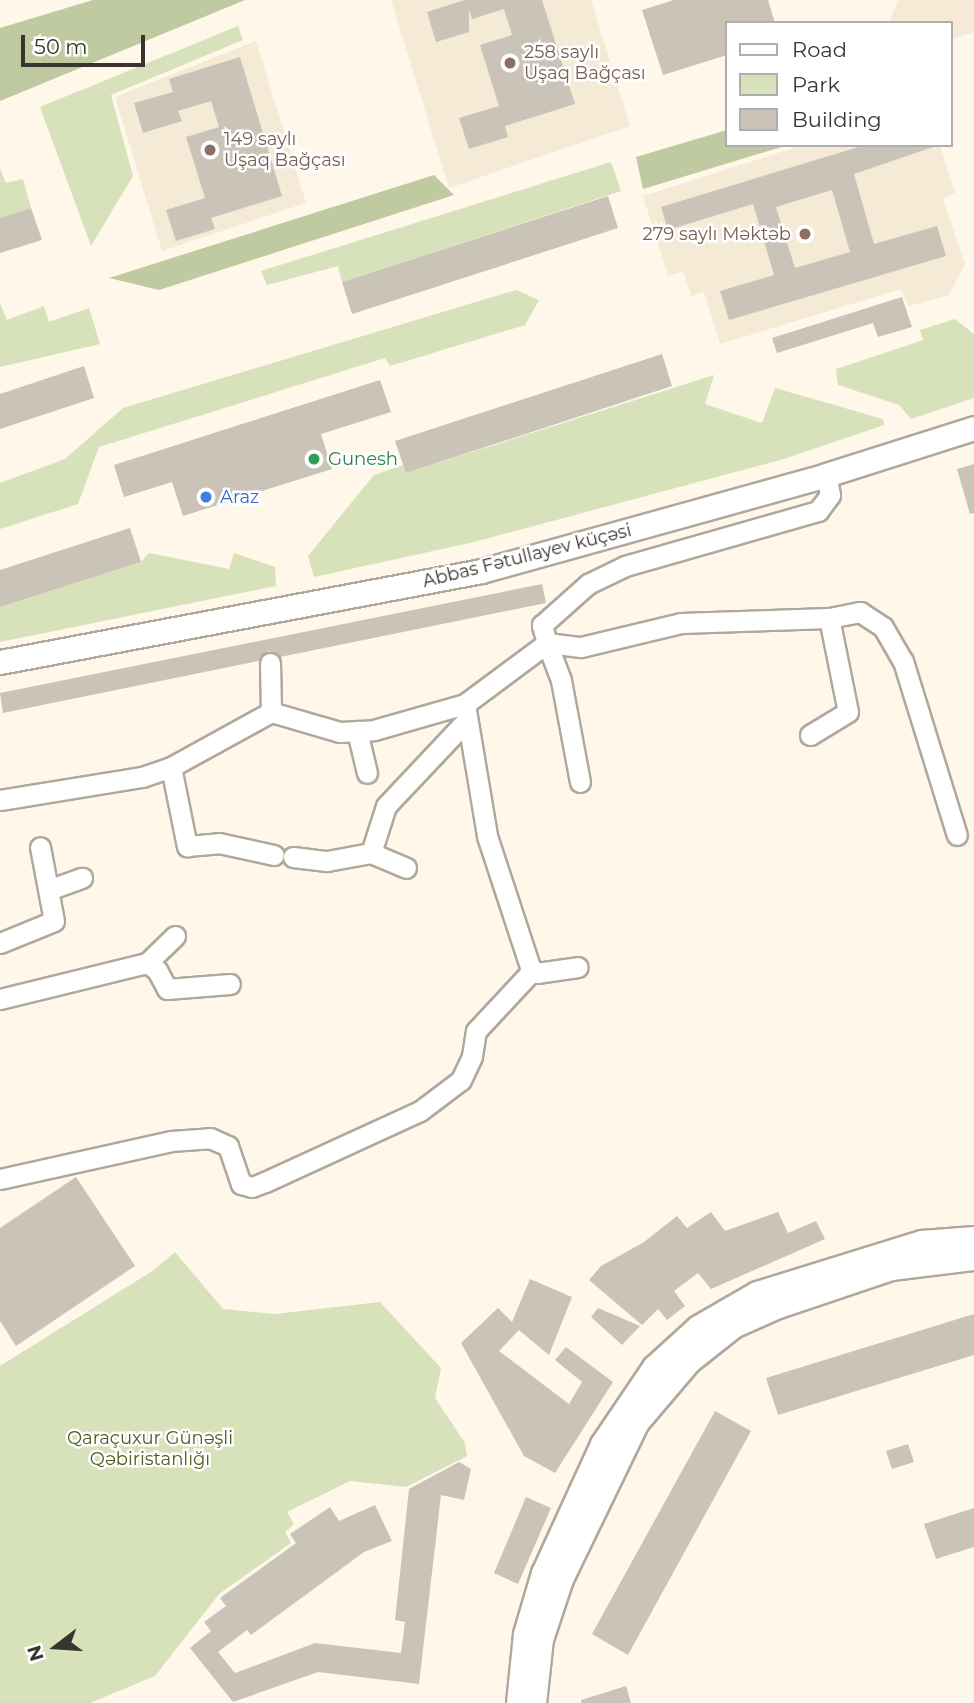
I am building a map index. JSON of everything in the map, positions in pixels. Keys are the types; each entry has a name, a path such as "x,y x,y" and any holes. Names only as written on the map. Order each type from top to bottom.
{"main road":[{"name":"Abbas Fətullayev küçəsi","path":"0,662 481,571 826,475 974,428"},
{"path":"0,673 31,656"},
{"path":"518,1703 531,1609 595,1482 636,1391 677,1346 712,1317 757,1293 845,1263 922,1242 974,1238"},
{"path":"534,1703 536,1665 547,1614 595,1482 652,1401 689,1361 733,1326 778,1306 891,1268 974,1258"}],"street":[{"path":"580,782 561,680 542,625 588,584 625,566 818,511 830,495 826,475"},
{"path":"371,853 386,806 466,712 547,643 580,647 706,621 829,618 860,612 883,627 902,661 957,835"},
{"path":"810,736 848,712 829,618"},
{"path":"270,663 271,712"},
{"path":"0,800 86,788 171,767 271,712 340,732 466,712"},
{"path":"466,712 487,836 532,971"},
{"path":"357,731 367,773"},
{"path":"171,767 187,846 219,843 274,855"},
{"path":"0,943 54,921 51,889 40,847"},
{"path":"293,857 327,861 371,853 406,868"},
{"path":"51,889 82,878"},
{"path":"0,999 147,963 175,936"},
{"path":"147,963 157,970 167,989 230,984"},
{"path":"0,1179 172,1141 210,1138 228,1146 240,1184 252,1188 420,1111 461,1080 472,1056 476,1031 532,971 578,967"}],"shaded area":[{"name":"258 saylı Uşaq Bağçası","path":"391,0 591,0 630,126 449,188"},
{"path":"898,0 974,0 974,32 953,38 953,21 890,21"},
{"name":"149 saylı Uşaq Bağçası","path":"256,41 306,203 162,251 115,97"},
{"name":"279 saylı Məktəb","path":"797,147 941,147 955,193 943,199 965,264 949,295 909,306 901,289 720,344 704,292 691,296 683,272 668,276 643,196"}],"green space":[{"path":"93,0 245,0 0,101 0,28"},
{"path":"238,26 243,40 111,95 133,176 91,246 40,107"},
{"path":"726,130 726,147 781,147 643,189 636,157"},
{"path":"611,162 621,191 342,282 338,266 267,285 261,271"},
{"path":"0,169 6,183 23,179 31,208 0,218"},
{"path":"434,175 454,195 159,290 109,278"},
{"path":"516,290 539,300 525,325 390,366 385,358 99,447 78,504 0,529 0,483 65,459 123,408"},
{"path":"0,304 7,320 44,306 49,322 89,308 100,344 0,367"},
{"path":"955,319 974,334 974,398 911,419 899,405 838,385 836,369 923,340 920,330"},
{"path":"714,375 705,404 762,423 775,388 883,419 884,425 784,459 474,542 314,577 308,556 374,475 403,465 406,473"},
{"path":"149,553 229,569 234,553 275,567 276,586 0,642 0,607 141,562"},
{"name":"Qaraçuxur Günəşli Qəbiristanlığı","path":"175,1252 223,1309 275,1314 380,1302 441,1368 435,1398 465,1443 467,1456 406,1487 350,1481 287,1512 294,1524 285,1532 291,1543 219,1594 155,1676 90,1703 0,1703 0,1366 154,1270"}],"building":[{"path":"465,0 542,0 575,104 505,126 508,137 469,149 459,118 499,106 480,45 512,35 504,9 472,19 469,9 469,32 436,42 427,12"},
{"path":"674,0 768,0 774,21 726,21 726,55 663,75 642,10"},
{"path":"240,57 282,196 211,218 215,229 176,241 166,210 205,198 186,137 219,127 211,101 178,111 182,121 143,133 134,103 173,92 169,79"},
{"path":"858,147 933,147 854,174 874,244 937,226 946,256 729,320 720,291 774,275 753,204 668,230 661,207","holes":["832,190 850,252 795,268 776,207"]},
{"path":"608,196 618,228 352,314 342,282"},
{"path":"31,208 42,240 0,253 0,218"},
{"path":"902,297 912,327 878,337 873,323 777,353 772,338"},
{"path":"662,354 672,386 406,473 395,441"},
{"path":"84,366 94,398 0,429 0,394"},
{"path":"380,380 391,412 321,434 332,469 183,516 172,482 124,497 114,465"},
{"path":"974,464 974,513 970,514 957,469"},
{"path":"130,528 141,562 0,607 0,570"},
{"path":"542,584 546,603 280,657 269,651 258,661 3,713 0,693"},
{"path":"76,1177 135,1266 16,1346 0,1321 0,1228"},
{"path":"711,1212 725,1231 778,1212 788,1233 816,1221 825,1239 711,1289 698,1273 674,1291 685,1306 667,1320 658,1309 642,1325 589,1280 601,1266 644,1242 677,1216 687,1228"},
{"path":"530,1279 572,1297 549,1355 519,1330 499,1351 569,1404 582,1382 555,1360 566,1347 613,1382 555,1473 524,1456 461,1343 498,1308 512,1322"},
{"path":"598,1308 640,1326 622,1345 591,1317"},
{"path":"974,1314 974,1355 778,1415 766,1378"},
{"path":"715,1411 751,1431 628,1655 592,1634"},
{"path":"908,1444 914,1462 892,1469 886,1451"},
{"path":"459,1462 471,1469 464,1500 441,1495 419,1684 318,1672 233,1702 190,1648 211,1631 204,1622 226,1606 220,1598 296,1543 290,1534 330,1507 339,1521 375,1505 392,1541 364,1552 251,1635 247,1630 218,1652 235,1673 315,1643 401,1653 405,1622 395,1620 409,1489"},
{"path":"526,1497 551,1508 518,1584 494,1573"},
{"path":"974,1508 974,1547 936,1559 924,1524"},
{"path":"626,1686 631,1703 581,1703 581,1700"}],"place":[{"name":"258 saylı Uşaq Bağçası","path":"510,63"},
{"name":"149 saylı Uşaq Bağçası","path":"210,150"},
{"name":"279 saylı Məktəb","path":"805,234"},
{"name":"Gunesh","path":"314,459"},
{"name":"Araz","path":"206,497"}]}
